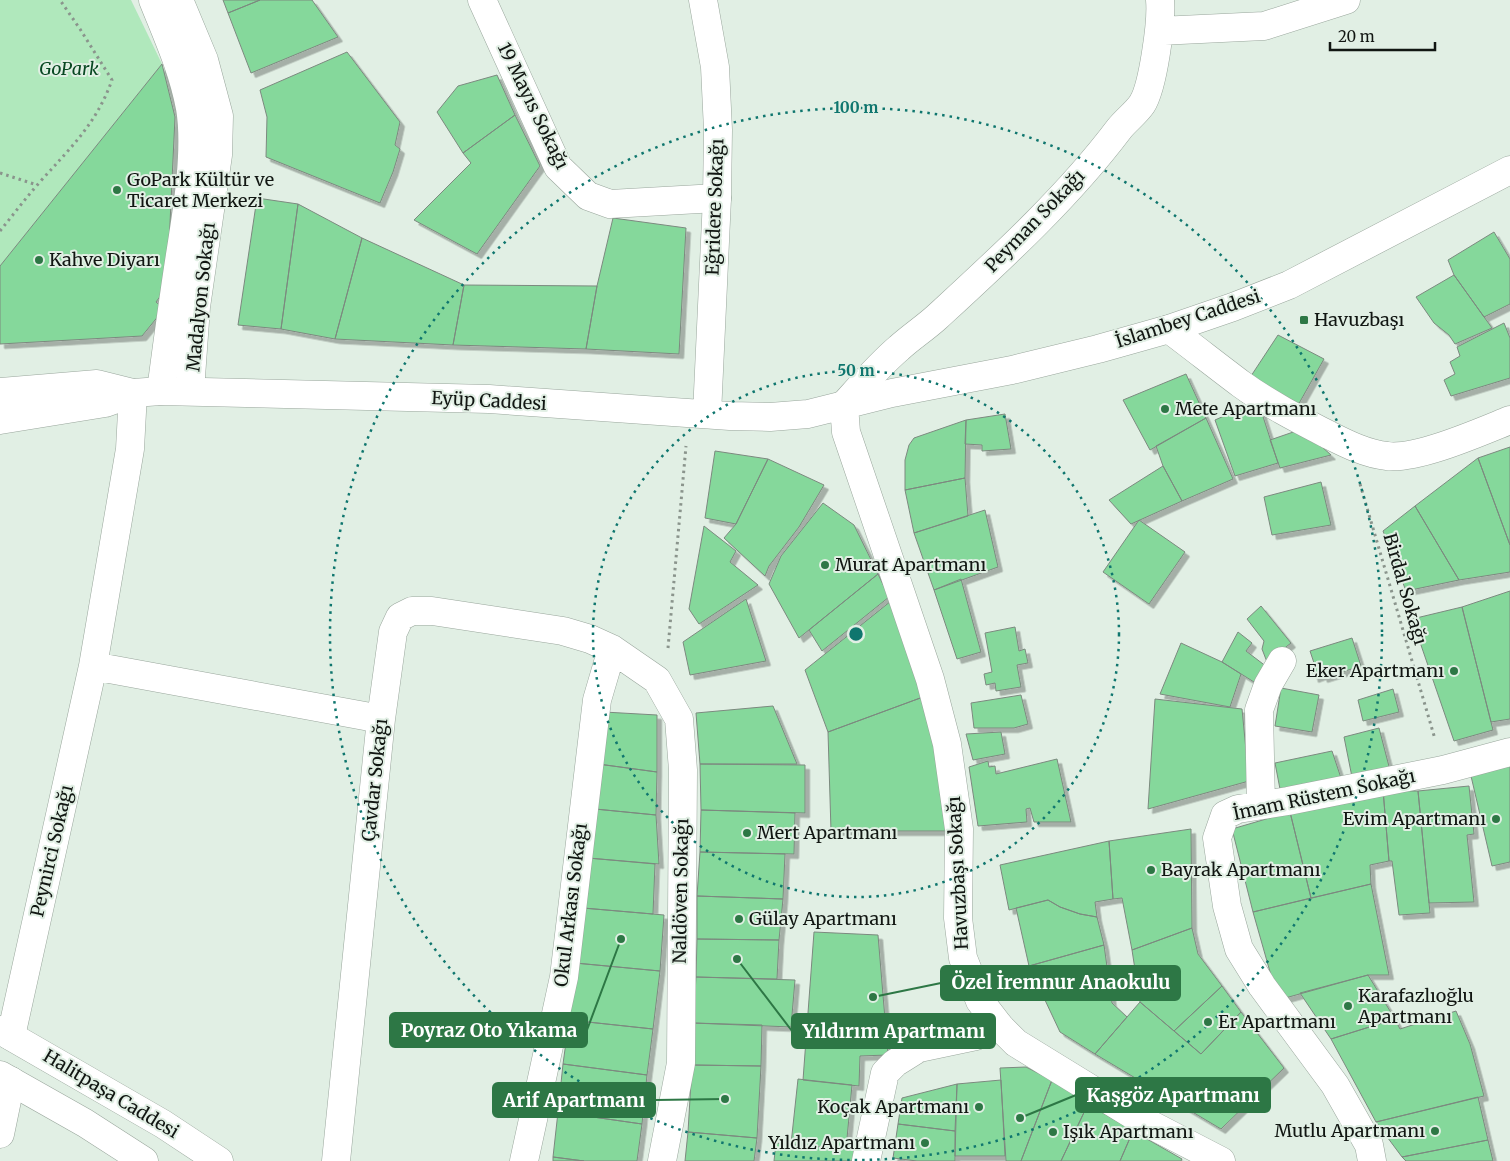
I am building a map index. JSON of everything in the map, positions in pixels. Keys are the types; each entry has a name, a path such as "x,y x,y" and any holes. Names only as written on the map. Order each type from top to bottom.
{"street":[{"name":"Madalyon Sokağı","path":"153,0 177,60 190,108 192,146 185,224 161,390"},
{"name":"Madalyon Sokağı","path":"179,0 204,60 218,116 218,155 196,307 190,391"},
{"name":"19 Mayıs Sokağı","path":"482,0 558,167 588,196 610,204 717,198"},
{"name":"Eğridere Sokağı","path":"698,413 717,198 718,130 715,66 703,0"},
{"name":"Peyman Sokağı","path":"844,405 872,372 900,346 935,319 1008,252 1102,152 1143,103 1153,71 1159,31 1160,0"},
{"path":"1159,31 1264,26 1346,0"},
{"name":"İslambey Caddesi","path":"844,405 892,393 1012,370 1098,349 1169,329 1233,307 1289,285 1510,170"},
{"path":"1169,329 1243,385 1310,426 1348,445 1387,457 1408,455 1451,443 1510,420"},
{"name":"Eyüp Caddesi","path":"0,392 97,384 133,392 161,390 489,399 770,417 808,414 844,405"},
{"name":"Eyüp Caddesi","path":"0,420 105,403 133,392"},
{"name":"Peynirci Sokağı","path":"5,1033 93,666 130,448 133,392"},
{"name":"Havuzbaşı Sokağı","path":"844,405 846,432 930,679 947,744 959,830 958,918 963,958 980,1001 1000,1027 1016,1043 1130,1113 1221,1161"},
{"name":"Çavdar Sokağı","path":"336,1161 381,719 393,632 400,617 412,611 432,611 563,630 612,649"},
{"name":"Naldöven Sokağı","path":"612,649 657,680 679,719 683,770 681,1063 662,1161"},
{"name":"Okul Arkası Sokağı","path":"524,1161 564,976 597,700 612,649"},
{"path":"1261,805 1259,710 1268,685 1282,661"},
{"path":"93,666 381,719"},
{"name":"İmam Rüstem Sokağı","path":"1372,1161 1369,1144 1335,1085 1262,986 1239,949 1227,906 1217,838 1225,815 1238,809 1443,770 1510,752"},
{"path":"866,1161 885,1073 895,1063 918,1048 976,1036 1000,1027"},
{"name":"Halitpaşa Caddesi","path":"5,1033 164,1124 219,1161"},
{"path":"0,1134 6,1078 85,1122 144,1161"}],"path":[{"path":"0,231 83,134 104,101 112,80 60,0"},
{"path":"0,173 38,185"},
{"path":"657,680 667,657 698,413"},
{"name":"Birdal Sokağı","path":"1348,445 1443,770"}],"green space":[{"name":"GoPark","path":"0,0 131,0 162,64 0,266"}],"building":[{"path":"223,0 260,0 228,13"},
{"path":"260,0 312,0 338,37 251,73 228,13"},
{"path":"347,52 400,122 395,145 400,149 380,203 266,157 267,117 260,90"},
{"name":"GoPark Kültür ve Ticaret Merkezi","path":"162,64 175,117 167,287 156,302 164,309 142,336 0,344 0,266"},
{"path":"497,75 515,115 463,153 437,112 458,86"},
{"path":"515,115 540,166 477,254 414,220 471,163 463,153"},
{"path":"257,198 298,204 281,329 238,325"},
{"path":"298,204 362,238 335,339 281,329"},
{"path":"613,218 686,228 679,354 586,349 597,286"},
{"path":"1494,232 1510,259 1510,304 1484,317 1454,275 1448,260"},
{"path":"362,238 464,285 453,345 335,339"},
{"path":"1454,275 1492,328 1455,344 1449,335 1434,323 1416,297"},
{"path":"464,285 597,286 586,349 453,345"},
{"path":"1504,323 1510,338 1510,378 1451,396 1444,380 1455,374 1450,362 1460,356 1457,347"},
{"path":"1278,335 1324,359 1297,407 1251,376"},
{"name":"Mete Apartmanı","path":"1186,374 1206,418 1150,450 1123,400"},
{"path":"1258,401 1278,463 1235,476 1215,420"},
{"path":"1005,414 1011,449 982,451 982,445 965,444 966,420"},
{"path":"1206,418 1233,479 1182,501 1163,466 1156,446"},
{"path":"966,420 965,478 905,490 905,460 909,445 914,438"},
{"path":"1302,429 1331,455 1280,468 1270,440"},
{"path":"1510,447 1510,545 1478,458"},
{"path":"715,451 768,459 736,524 705,518"},
{"path":"1478,458 1510,545 1510,572 1459,580 1415,506"},
{"path":"768,459 824,485 799,527 769,566 765,576 724,538 736,524"},
{"path":"1163,466 1182,501 1131,524 1109,500"},
{"path":"965,478 968,516 914,533 905,490"},
{"path":"1321,482 1331,525 1272,535 1264,497"},
{"name":"Murat Apartmanı","path":"823,503 854,525 878,574 799,638 769,584 781,556"},
{"path":"1415,506 1459,580 1406,591 1383,531"},
{"path":"985,510 998,567 934,590 914,533"},
{"path":"1139,520 1185,552 1149,604 1103,572"},
{"path":"704,526 736,551 730,562 758,585 699,624 689,609"},
{"path":"878,574 889,597 822,651 809,630"},
{"path":"961,579 981,652 957,659 934,590"},
{"path":"1510,591 1510,719 1491,722 1462,607"},
{"path":"746,599 766,661 690,675 683,642"},
{"path":"891,601 923,697 828,732 805,670"},
{"path":"1261,606 1291,643 1267,662 1262,649 1264,641 1247,619"},
{"name":"Eker Apartmanı","path":"1462,607 1493,730 1454,741 1412,619"},
{"path":"1015,627 1019,651 1025,649 1028,663 1017,665 1021,687 996,691 995,683 986,685 984,674 992,672 985,633"},
{"path":"1238,632 1252,643 1246,651 1267,667 1254,682 1222,662"},
{"path":"1352,638 1361,666 1323,678 1322,675 1314,678 1310,664 1314,663 1310,651"},
{"path":"1181,643 1222,662 1241,674 1230,707 1160,694"},
{"path":"1281,688 1319,695 1312,732 1275,726"},
{"path":"1393,689 1399,712 1363,721 1358,700"},
{"path":"1021,695 1028,724 1014,728 974,728 971,703"},
{"path":"923,697 952,831 831,831 828,732"},
{"path":"1155,699 1242,709 1249,781 1148,809"},
{"path":"773,706 797,764 700,764 696,713"},
{"path":"604,712 657,715 657,772 598,764"},
{"path":"1379,728 1391,774 1353,782 1344,737"},
{"path":"1001,732 1005,754 973,760 966,734"},
{"path":"1332,751 1343,784 1280,789 1275,763"},
{"path":"1057,759 1071,822 1034,822 1030,808 1026,809 1027,822 978,826 969,767 988,761 989,767 995,766 996,774"},
{"path":"598,764 657,772 656,815 595,809"},
{"path":"700,764 805,765 805,813 701,810"},
{"name":"Evim Apartmanı","path":"1510,766 1510,862 1492,866 1471,776"},
{"path":"1411,785 1410,791 1418,791 1430,913 1399,915 1392,861 1389,861 1383,790"},
{"path":"1469,786 1474,834 1467,835 1474,902 1429,903 1418,791"},
{"path":"1383,790 1389,861 1370,865 1371,884 1311,898 1290,812"},
{"path":"595,809 656,815 659,864 588,858"},
{"name":"Mert Apartmanı","path":"701,810 795,813 794,854 700,852"},
{"path":"1290,812 1311,898 1253,912 1232,829"},
{"name":"Bayrak Apartmanı","path":"1191,829 1192,928 1132,950 1122,898 1113,899 1109,841"},
{"path":"1109,841 1113,899 1095,902 1097,917 1080,914 1060,907 1048,900 1009,910 1000,865"},
{"path":"700,852 785,854 783,899 697,896"},
{"path":"588,858 655,864 653,914 583,908"},
{"path":"1371,884 1389,975 1368,975 1278,1000 1253,912"},
{"name":"Gülay Apartmanı","path":"697,896 783,899 779,940 697,939"},
{"path":"1048,900 1060,907 1080,914 1097,917 1104,945 1029,966 1016,908"},
{"path":"583,908 664,915 660,971 575,963"},
{"path":"1192,928 1198,954 1222,986 1174,1031 1140,1002 1132,950"},
{"path":"814,932 878,935 888,1055 860,1056 859,1086 803,1080"},
{"path":"697,939 779,940 777,979 696,977"},
{"path":"1104,945 1112,1003 1127,1017 1095,1054 1060,1032 1029,966"},
{"path":"575,963 660,971 653,1029 569,1020"},
{"name":"Karafazlıoğlu Apartmanı","path":"1368,975 1395,1019 1331,1039 1300,993"},
{"path":"696,977 795,980 791,1027 693,1023"},
{"name":"Er Apartmanı","path":"1222,986 1241,1012 1201,1054 1174,1031"},
{"path":"1140,1002 1201,1054 1241,1012 1284,1068 1221,1129 1095,1054"},
{"path":"1456,1011 1470,1044 1484,1096 1376,1122 1331,1039 1395,1019 1400,1029"},
{"path":"569,1020 653,1029 647,1075 563,1064"},
{"path":"693,1023 762,1025 761,1066 692,1065"},
{"path":"563,1064 647,1075 642,1124 558,1112"},
{"path":"692,1065 761,1066 757,1138 688,1132"},
{"path":"1026,1067 1052,1080 1021,1161 1006,1161 1000,1068"},
{"path":"798,1079 852,1085 846,1149 791,1144"},
{"name":"Koçak Apartmanı","path":"1001,1080 1005,1156 955,1156 957,1084"},
{"name":"Işık Apartmanı","path":"1052,1080 1088,1104 1061,1161 1021,1161"},
{"path":"957,1084 955,1131 898,1124 902,1098"},
{"name":"Mutlu Apartmanı","path":"1478,1097 1488,1140 1402,1157 1376,1122"},
{"path":"1088,1104 1133,1131 1120,1161 1061,1161"},
{"path":"558,1112 642,1124 637,1161 584,1161 553,1157"},
{"name":"Yıldız Apartmanı","path":"898,1124 955,1131 955,1161 917,1161 893,1158"},
{"path":"1133,1131 1182,1159 1181,1161 1120,1161"},
{"path":"688,1132 757,1138 754,1161 685,1161"},
{"path":"1488,1140 1493,1161 1406,1161 1402,1157"},
{"path":"776,1143 854,1150 853,1161 774,1161"},
{"path":"553,1157 584,1161 553,1161"}],"place":[{"name":"GoPark Kültür ve Ticaret Merkezi","path":"117,190"},
{"name":"Kahve Diyarı","path":"39,260"},
{"name":"Havuzbaşı","path":"1304,320"},
{"name":"Mete Apartmanı","path":"1165,409"},
{"name":"Murat Apartmanı","path":"825,565"},
{"name":"Eker Apartmanı","path":"1454,671"},
{"name":"Evim Apartmanı","path":"1496,819"},
{"name":"Mert Apartmanı","path":"747,833"},
{"name":"Bayrak Apartmanı","path":"1151,870"},
{"name":"Gülay Apartmanı","path":"739,919"},
{"name":"Poyraz Oto Yıkama","path":"621,939"},
{"name":"Yıldırım Apartmanı","path":"737,959"},
{"name":"Özel İremnur Anaokulu","path":"873,997"},
{"name":"Karafazlıoğlu Apartmanı","path":"1348,1006"},
{"name":"Er Apartmanı","path":"1208,1022"},
{"name":"Arif Apartmanı","path":"725,1099"},
{"name":"Koçak Apartmanı","path":"979,1107"},
{"name":"Kaşgöz Apartmanı","path":"1020,1118"},
{"name":"Mutlu Apartmanı","path":"1435,1131"},
{"name":"Işık Apartmanı","path":"1053,1132"},
{"name":"Yıldız Apartmanı","path":"925,1143"}]}
